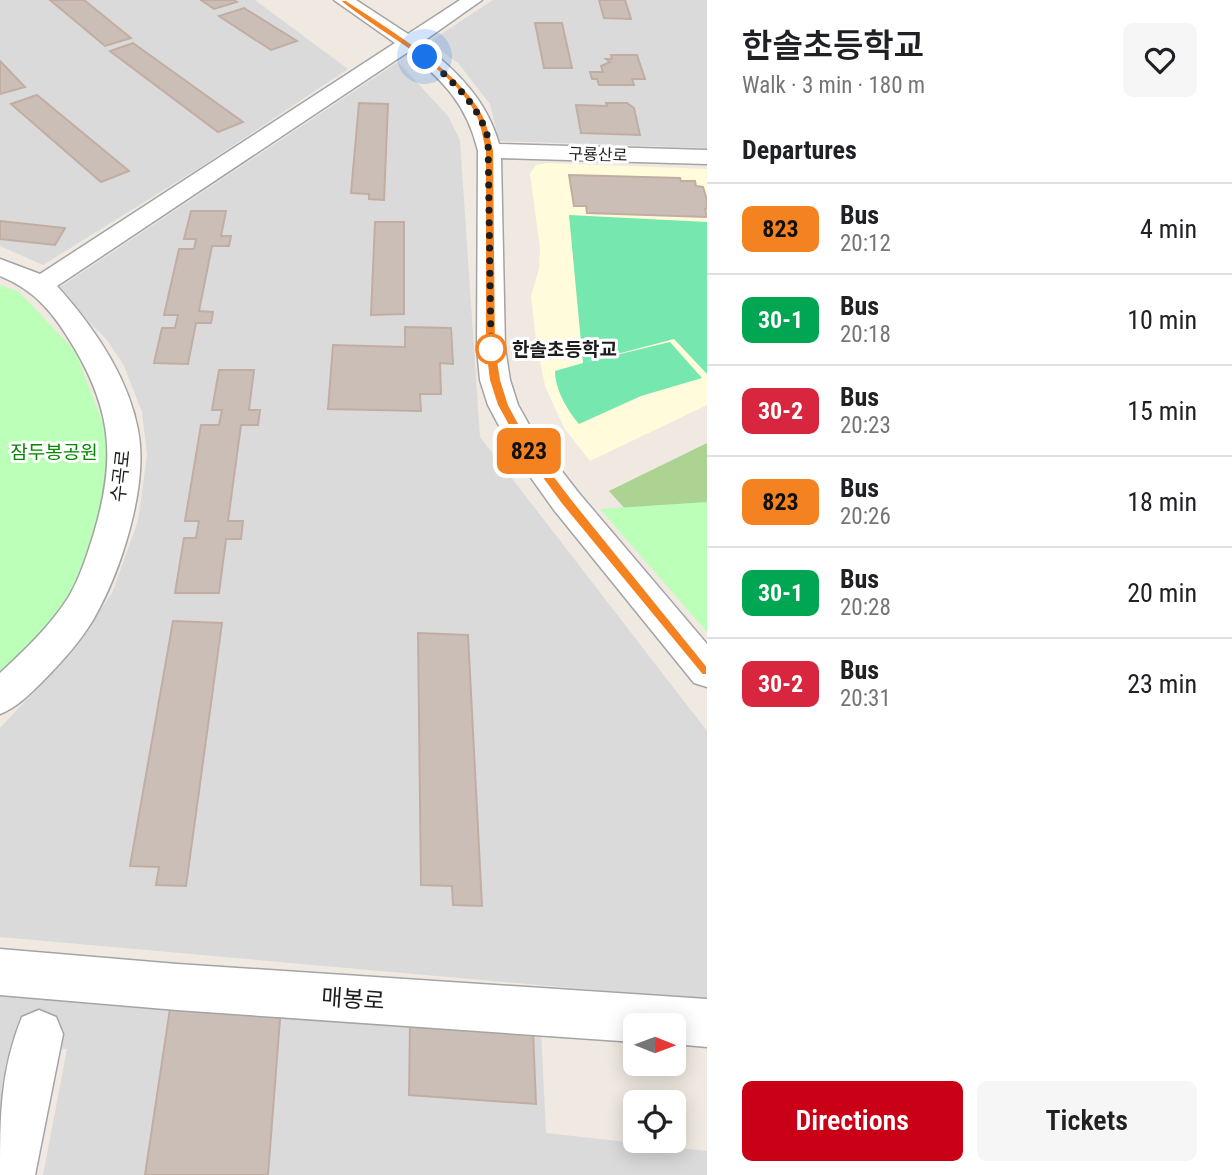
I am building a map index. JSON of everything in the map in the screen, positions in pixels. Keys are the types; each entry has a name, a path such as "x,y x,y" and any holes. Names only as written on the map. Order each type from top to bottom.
{"street":[{"path":"343,0 406,43 463,92 481,119 489,150 491,348 495,380 503,405 525,446 566,501 707,671"},
{"path":"41,285 473,0"},
{"name":"구룡산로","path":"489,150 707,157"},
{"name":"수곡로","path":"0,267 41,285 73,324 94,355 124,433 124,472 105,548 83,604 59,639 0,697"},
{"name":"매봉로","path":"0,972 177,987 707,1023"},
{"path":"9,1175 39,1034"}],"shaded area":[{"path":"0,0 255,0 348,69 196,170 43,265 0,246"},
{"path":"493,0 707,0 707,148 499,141 490,104 458,63 429,42"},
{"path":"398,62 448,116 460,140 480,437 707,731 707,1000 0,937 0,728 73,650 112,593 138,521 147,455 142,412 124,366 107,340 57,289"},
{"name":"한솔초등학교","path":"547,163 707,169 707,405 590,461 564,428 545,386 536,340 531,296 539,269 540,248 530,174 536,165"},
{"path":"0,989 541,1029 546,1133 623,1142 623,1153 686,1153 686,1149 707,1151 707,1175 43,1175 67,1049 20,1048 0,1133"}],"green space":[{"path":"569,215 707,222 707,374 674,339 583,363"},
{"name":"잠두봉공원","path":"0,285 19,292 75,351 109,439 104,513 66,606 32,645 0,672"},
{"path":"670,342 702,378 641,396 579,424 563,399 555,371"},
{"path":"707,443 707,600 609,491"},
{"path":"707,502 707,632 600,509"}],"building":[{"path":"50,0 84,0 131,38 105,46"},
{"path":"201,0 234,0 237,2 214,9"},
{"path":"599,0 625,0 631,19 604,18"},
{"path":"244,8 297,41 271,50 219,16"},
{"path":"535,23 562,23 572,68 544,68"},
{"path":"133,43 243,122 218,132 110,51"},
{"path":"611,55 637,55 645,79 632,79 634,85 599,85 597,79 592,79 590,72 603,72 601,66 610,62 606,59 612,59"},
{"path":"0,61 25,87 0,94"},
{"path":"37,95 129,171 101,182 11,104"},
{"path":"359,103 388,104 384,200 369,199 369,194 351,193"},
{"path":"606,103 627,103 634,108 640,135 581,133 576,105 607,106"},
{"path":"569,175 680,178 681,181 695,181 696,186 703,187 707,200 707,217 587,213 586,206 574,206"},
{"path":"191,211 226,211 221,236 231,236 229,246 212,246 199,311 213,312 211,323 196,323 188,364 154,363 162,328 175,328 178,315 164,315 179,249 194,249 196,239 184,239"},
{"path":"0,221 65,228 55,245 0,239"},
{"path":"375,222 404,222 404,314 371,315"},
{"path":"405,327 451,328 453,364 440,363 441,394 420,394 421,411 328,409 333,345 405,347"},
{"path":"219,370 254,370 249,410 260,410 258,425 241,425 228,521 243,521 241,539 226,539 219,593 175,593 184,538 196,538 199,521 185,521 201,425 219,425 222,410 212,410"},
{"path":"173,621 222,623 186,886 156,885 159,867 130,866"},
{"path":"418,633 468,635 482,906 453,905 452,886 421,885"},
{"path":"171,1002 281,1006 268,1175 145,1175"},
{"path":"410,1023 533,1031 536,1104 409,1095"}],"bus line":[{"name":"823","path":"343,0 425,57 463,92 481,119 489,150 491,348 495,380 503,405 525,446 566,501 707,671"}],"place":[{"name":"한솔초등학교","path":"491,349"}],"route":[{"path":"425,57 463,92 481,119 488,138 491,349"}]}
